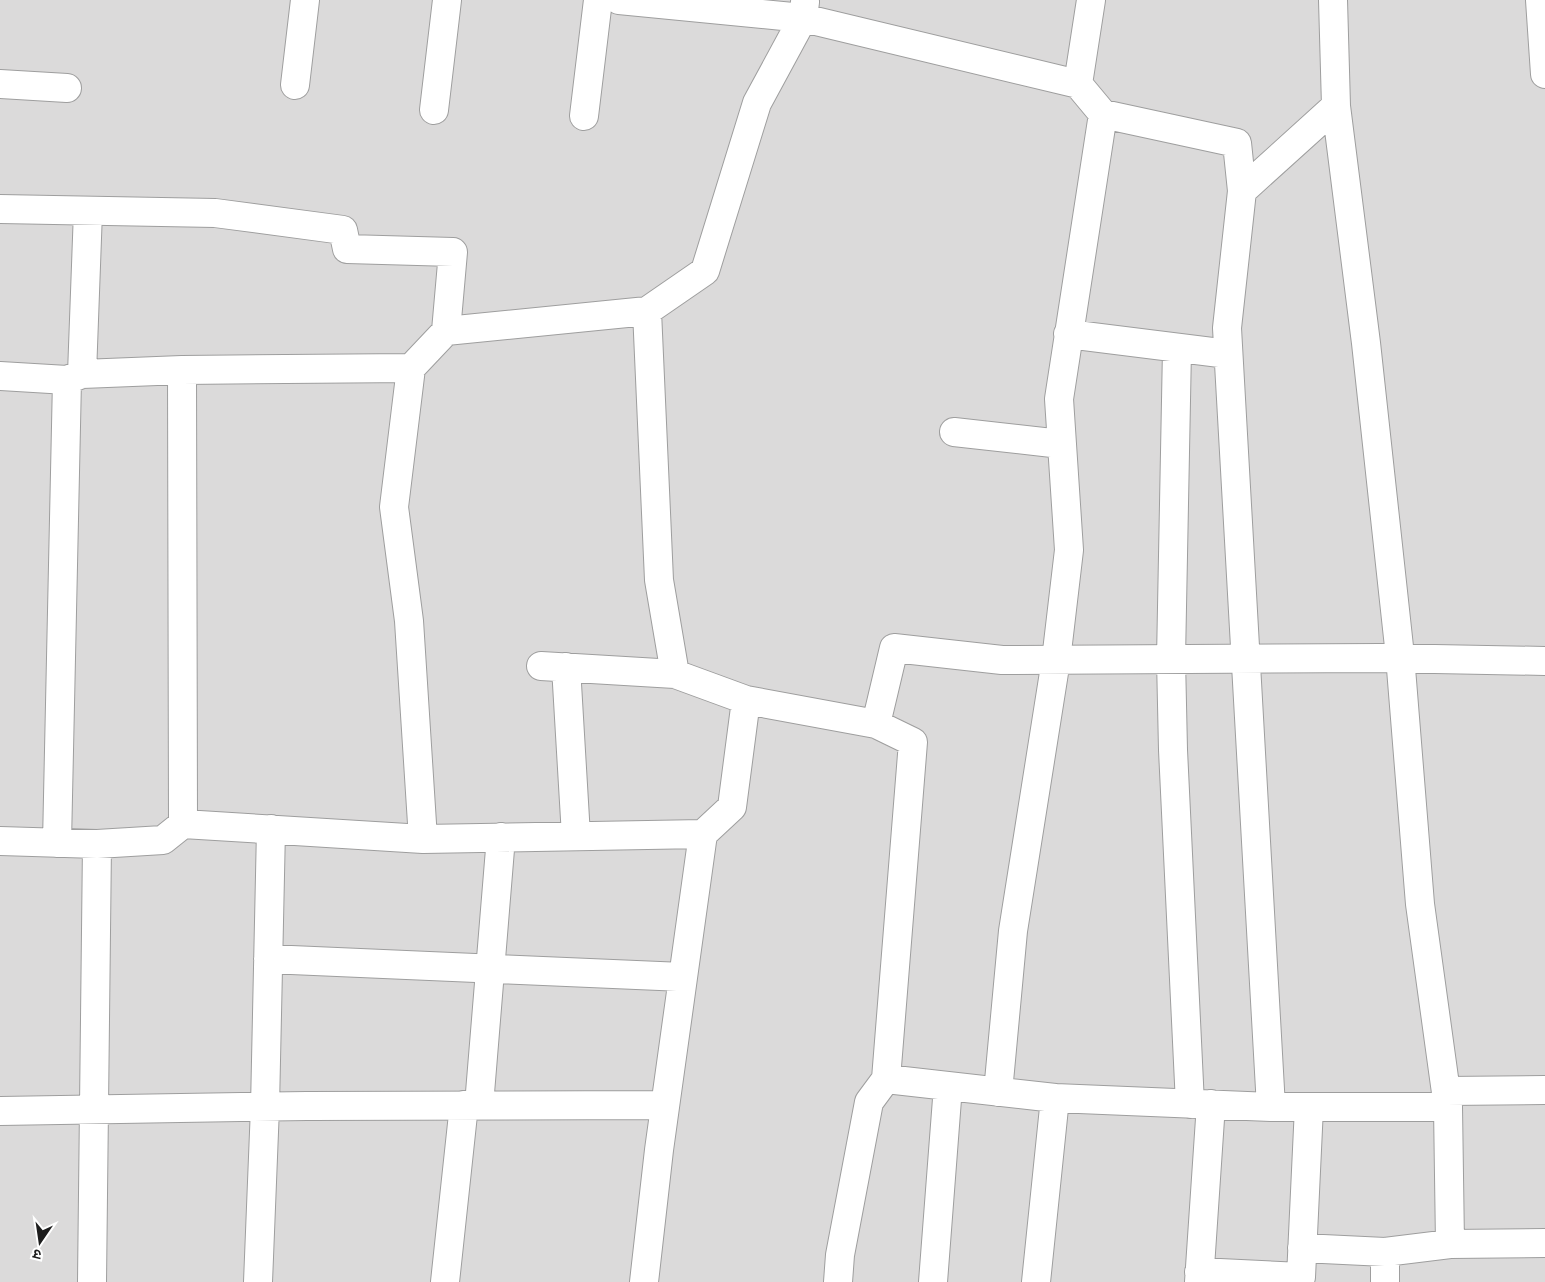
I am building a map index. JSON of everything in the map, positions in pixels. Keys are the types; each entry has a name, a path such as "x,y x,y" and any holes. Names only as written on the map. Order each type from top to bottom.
{"street":[{"path":"295,85 305,0"},
{"path":"434,110 447,0"},
{"path":"584,116 598,0"},
{"path":"619,0 804,9 1078,84 1104,114 1237,143 1242,191 1227,328 1271,1107"},
{"path":"1078,84 1091,0"},
{"path":"1333,0 1336,106 1366,343 1400,658 1420,904 1447,1099 1450,1244"},
{"path":"1540,0 1545,74"},
{"path":"446,332 647,311 705,271 757,103 804,9"},
{"path":"0,84 67,88"},
{"path":"1242,191 1336,106"},
{"path":"998,1092 1013,931 1056,660 1069,550 1058,399 1104,114"},
{"path":"0,209 215,214 344,230 347,250 453,252 446,332 411,368 394,507 409,621 423,838"},
{"path":"57,843 74,377 88,211"},
{"path":"647,311 659,580 675,674"},
{"path":"1068,334 1228,354"},
{"path":"1177,349 1170,659 1172,750 1200,1104 1199,1277 1301,1278 1309,1107"},
{"path":"0,376 74,377 182,370 411,368"},
{"path":"182,370 183,824"},
{"path":"954,432 1062,444"},
{"path":"876,724 894,648 1002,660 1400,658 1545,661"},
{"path":"576,836 554,667 675,674 746,700 876,724 912,742 886,1079 869,1102 840,1256 838,1282"},
{"path":"644,1282 665,1105 703,834 732,807 746,700"},
{"path":"0,841 97,844 163,840 183,824 423,838 703,834"},
{"path":"258,1282 265,1107 271,829"},
{"path":"444,1282 490,970 501,838"},
{"path":"92,1282 97,844"},
{"path":"268,959 683,978"},
{"path":"886,1079 1055,1098 1271,1107 1309,1107 1447,1099 1545,1090"},
{"path":"933,1282 948,1086"},
{"path":"1036,1282 1055,1098"},
{"path":"0,1111 471,1105 665,1105"},
{"path":"1302,1248 1385,1252 1450,1244 1545,1243"},
{"path":"1385,1252 1385,1282"}],"shaded area":[{"path":"0,0 1545,0 1545,1282 0,1282"}]}
